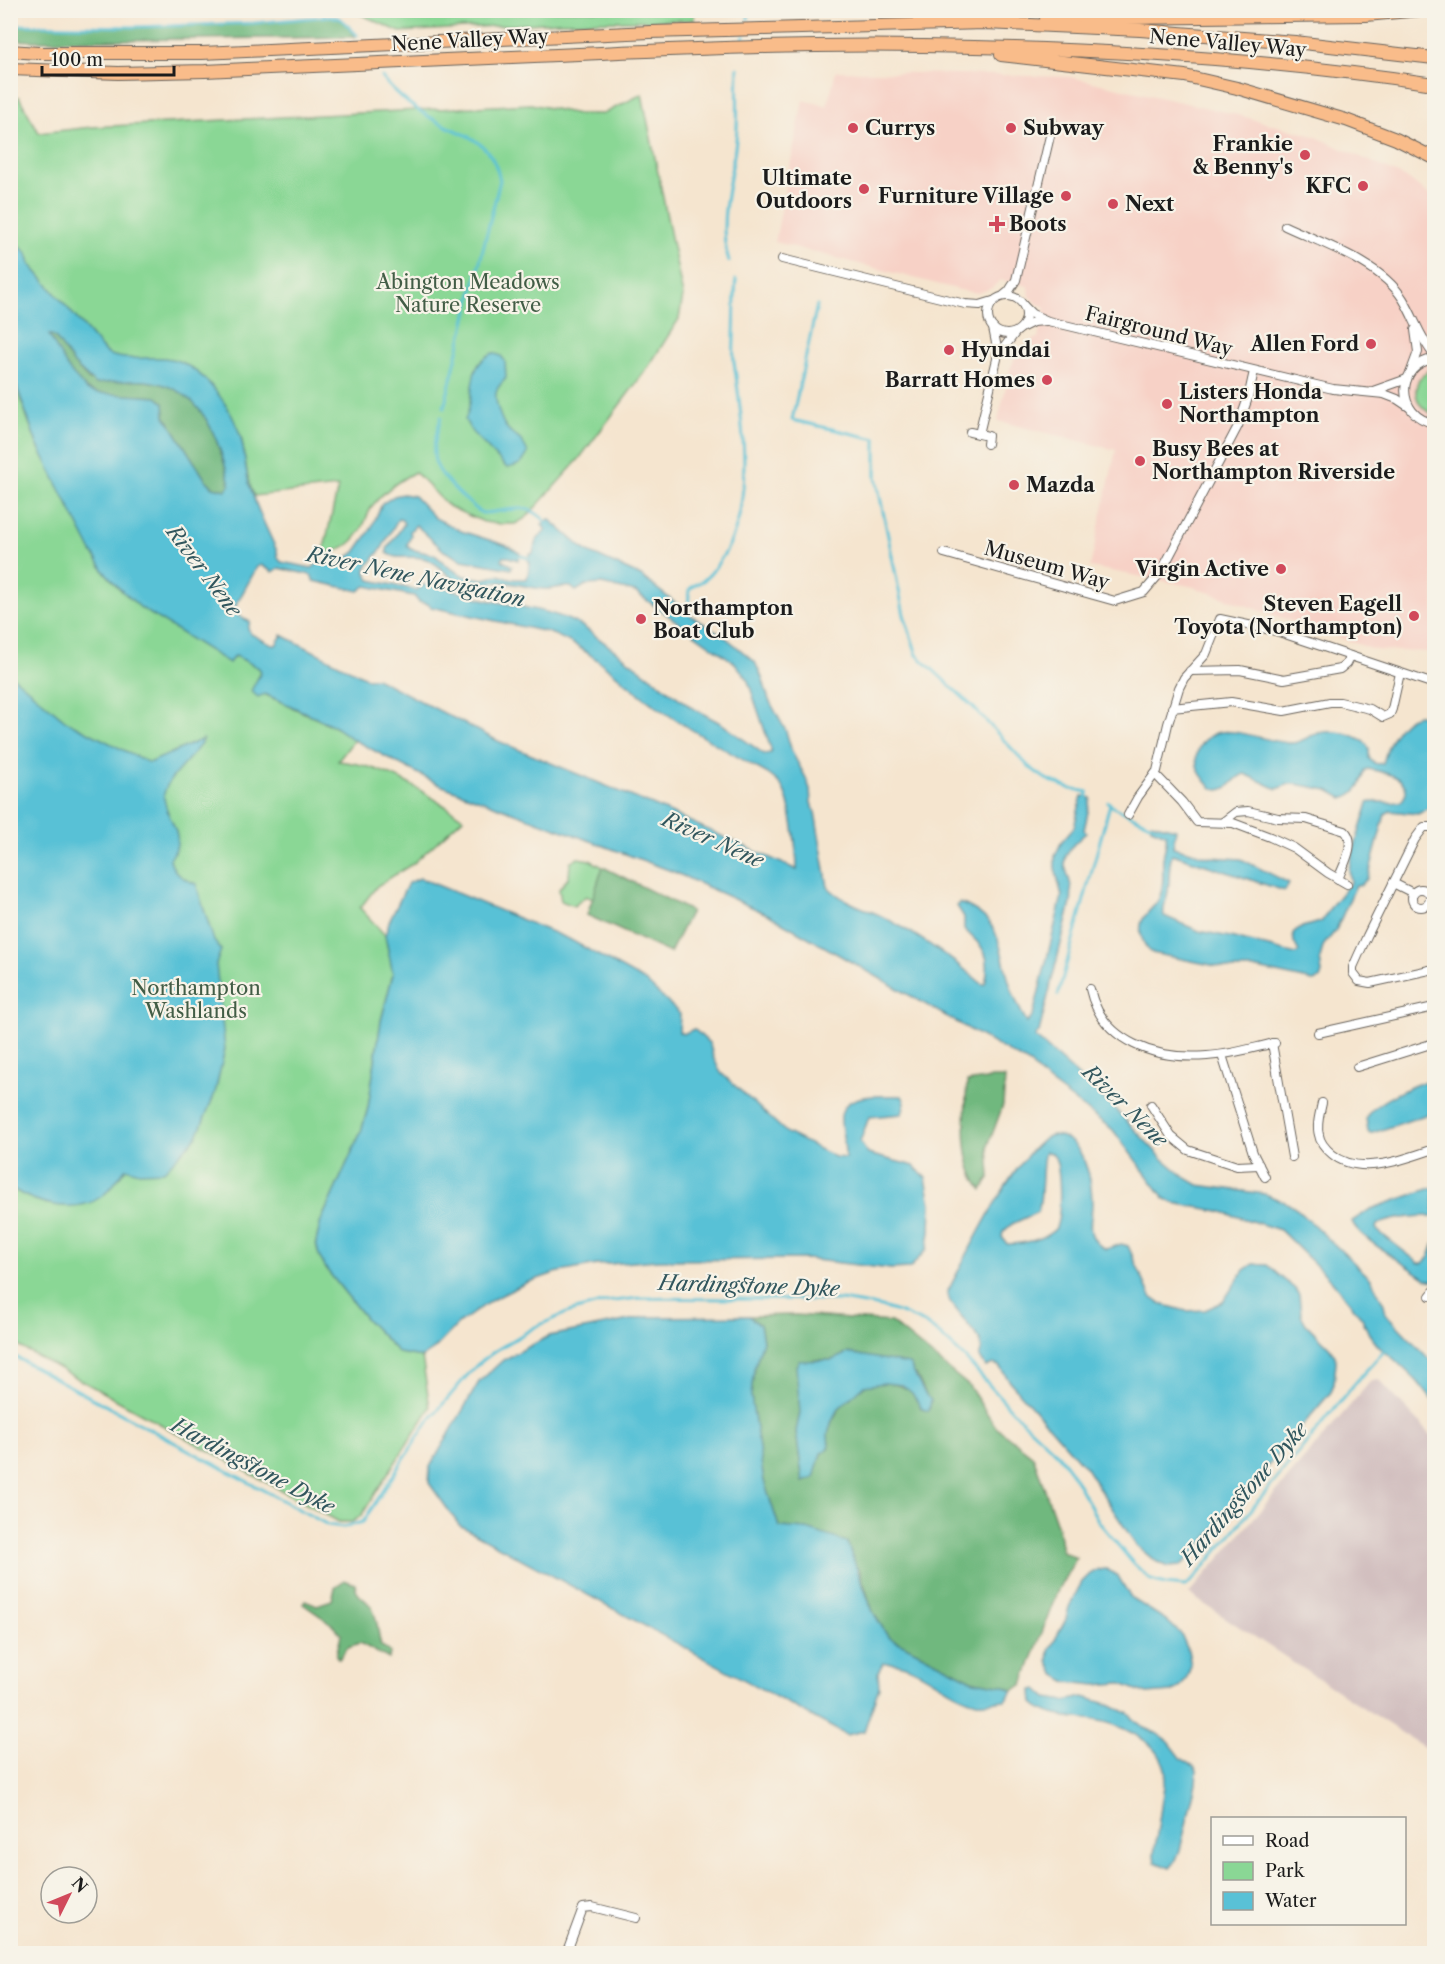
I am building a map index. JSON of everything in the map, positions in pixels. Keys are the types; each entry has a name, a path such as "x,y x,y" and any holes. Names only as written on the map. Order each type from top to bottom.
{"highway":[{"path":"985,24 1025,19 1366,15 1420,10"},
{"name":"Nene Valley Way","path":"10,51 38,54 202,53 650,32 985,24 1140,30 1295,42 1434,58"},
{"path":"922,45 1185,76 1281,100 1346,120 1396,139 1434,158"},
{"name":"Nene Valley Way","path":"10,69 118,73 194,72 738,47 922,45 1057,50 1210,60 1294,67 1434,84"}],"street":[{"path":"782,259 965,304 980,305 993,302 1009,291 1016,280 1053,123"},
{"path":"1285,226 1381,274 1402,298 1415,326 1434,357 1418,365 1409,375 1386,388 1369,392"},
{"path":"997,358 1001,349 1018,330 1026,316 1016,280"},
{"path":"1003,296 1014,297 1032,314 1048,321"},
{"path":"979,434 997,358 998,348 988,318 989,307 993,302"},
{"path":"965,304 988,318"},
{"path":"993,328 1005,334 1033,322 1048,321"},
{"name":"Fairground Way","path":"1048,321 1333,389 1369,392"},
{"path":"1409,407 1405,389 1418,352 1415,326"},
{"name":"Museum Way","path":"944,553 1115,601 1144,592 1161,572 1238,426 1246,406 1254,371"},
{"path":"1369,392 1397,399 1423,420 1434,423"},
{"path":"970,432 988,436 987,444"},
{"path":"1128,815 1138,796 1155,774 1179,688 1190,671 1206,654 1220,619 1276,631 1434,684"},
{"path":"1190,671 1240,670 1288,679 1340,669 1350,656"},
{"path":"1172,708 1231,702 1284,711 1340,702 1370,709 1383,717 1390,714 1392,709 1400,673"},
{"path":"1155,774 1182,802 1197,822 1223,822 1240,825 1294,848 1312,863 1347,884"},
{"path":"1223,822 1236,812 1248,810 1278,818 1306,819 1345,831 1351,842 1338,879"},
{"path":"1434,827 1428,826 1420,831 1353,967 1355,977 1364,983 1434,969"},
{"path":"1394,883 1413,893"},
{"path":"1090,989 1092,999 1105,1023 1122,1038 1149,1050 1173,1055 1199,1056 1222,1054 1273,1043 1292,1156"},
{"path":"1318,1033 1434,1007"},
{"path":"1357,1067 1434,1043"},
{"path":"1222,1054 1253,1153 1265,1177"},
{"path":"1322,1103 1318,1128 1320,1139 1328,1151 1337,1159 1348,1164 1385,1163 1434,1149"},
{"path":"1151,1105 1171,1136 1188,1150 1237,1166 1259,1165"},
{"path":"566,1953 583,1908 592,1907 636,1918"}],"shaded area":[{"path":"836,71 1070,77 1234,114 1314,136 1405,177 1434,198 1434,652 1375,650 1190,586 1090,567 1116,450 998,421 1010,369 1017,353 1028,342 1038,338 1045,307 1030,297 1028,286 1000,280 992,288 978,293 960,290 775,242 803,100 827,106"},
{"path":"1378,1379 1434,1438 1434,1754 1189,1594 1370,1382"}],"green space":[{"path":"694,10 694,20 559,22 400,32 353,11"},
{"path":"331,16 346,24 355,37 11,40 11,25 134,27 254,23"},
{"name":"Abington Meadows Nature Reserve","path":"642,94 683,296 679,319 649,366 579,459 526,518 515,524 484,522 448,506 415,472 380,497 350,544 335,551 323,553 338,487 254,496 249,483 241,436 223,402 208,384 106,353 30,264 27,253 11,239 10,96 19,97 39,133 92,127 531,104 578,114 603,114"},
{"path":"49,335 55,337 89,380 154,382 178,390 190,399 200,410 216,439 230,484 226,490 213,487 205,479 165,416 164,403 157,397 109,395 88,390 68,369"},
{"path":"1434,369 1434,414 1421,405 1416,392 1420,378"},
{"name":"Northampton Washlands","path":"10,370 37,444 104,571 120,589 141,608 229,662 236,656 259,668 261,672 252,691 258,696 264,694 345,732 354,740 338,761 372,768 404,781 463,818 414,863 377,886 360,908 385,935 393,973 381,1021 368,1108 361,1132 321,1221 316,1242 319,1256 327,1270 366,1319 399,1353 422,1357 430,1408 361,1516 352,1522 339,1522 11,1342"},
{"path":"578,858 590,860 603,867 593,899 586,896 574,906 561,901 559,889 569,877 570,863"},
{"path":"603,867 691,911 670,953 587,915"},
{"path":"1005,1078 1003,1105 988,1146 990,1177 982,1190 970,1167 967,1153 965,1123 967,1082"},
{"path":"796,1315 891,1322 969,1386 996,1427 1033,1456 1058,1527 1062,1551 1076,1558 1057,1592 1023,1684 1013,1691 1004,1686 974,1681 888,1637 873,1612 859,1569 807,1529 779,1527 764,1481 751,1396 754,1369 763,1341 760,1325 749,1316","holes":["848,1353 916,1374 927,1397 887,1383 866,1385 852,1394 832,1421 828,1434 829,1449 821,1453 813,1478 803,1482 796,1431 800,1413 798,1378 813,1360 832,1360"]},
{"path":"344,1580 355,1584 357,1593 371,1607 381,1645 390,1652 389,1659 360,1643 348,1647 339,1659 336,1656 341,1634 333,1625 303,1604 305,1600 317,1605 332,1600 335,1588"}],"water":[{"name":"River Nene","path":"11,239 27,253 30,264 106,353 125,358 174,360 193,369 211,385 226,405 237,427 252,492 281,562 312,568 318,563 331,565 342,561 355,552 370,531 382,504 394,496 403,494 414,496 435,518 461,531 505,545 520,553 518,560 503,557 502,560 512,566 511,569 462,560 444,551 416,525 410,531 411,536 407,545 410,549 435,555 464,576 484,579 499,575 510,579 527,579 529,555 533,553 536,541 546,530 542,525 549,519 586,551 641,576 693,617 724,636 755,662 769,700 786,731 792,752 810,789 828,887 845,900 890,920 917,936 985,984 987,959 985,953 964,929 964,917 957,906 960,903 974,909 984,917 996,934 1013,992 1027,1023 1033,1016 1062,896 1055,868 1055,856 1062,841 1074,827 1082,796 1091,798 1084,830 1086,833 1067,853 1065,860 1070,882 1071,903 1039,1032 1035,1037 1115,1109 1162,1158 1186,1178 1198,1185 1265,1194 1298,1210 1371,1279 1384,1304 1386,1314 1434,1364 1434,1402 1416,1380 1379,1347 1369,1334 1362,1318 1331,1280 1280,1230 1219,1211 1173,1203 1164,1198 1113,1130 1044,1078 1030,1064 769,915 674,872 440,785 354,740 332,725 265,694 258,697 251,691 261,672 259,668 236,656 229,663 141,608 104,571 37,444 11,370","holes":["49,335 55,337 75,365 95,384 146,381 165,385 181,393 194,404 213,432 220,448 230,484 226,490 213,487 205,479 165,416 164,403 157,397 97,393 87,390 69,370","398,519 404,524 387,549 387,553 395,557 418,557 429,560 465,585 504,582 543,589 571,587 576,591 586,585 602,584 635,592 735,663 747,678 771,753 764,754 722,724 691,707 582,626 570,620 546,612 483,599 436,586 424,585 417,590 370,580 366,568 382,548","261,565 273,572 279,568 311,575 314,581 359,591 366,586 414,596 419,602 431,607 547,632 578,647 661,710 768,774 779,783 791,814 797,870 664,810 498,741 376,678 368,679 282,635 276,645 272,645 251,634 248,628 250,622 238,615 235,607 257,567"]},
{"path":"493,353 501,356 505,361 506,378 496,394 500,414 506,427 520,440 528,453 520,464 507,468 472,432 465,420 478,365"},
{"path":"11,675 66,721 149,763 203,739 174,775 165,790 164,797 177,835 175,850 170,859 179,875 196,884 214,941 221,950 216,964 225,1049 215,1093 197,1136 164,1171 139,1172 126,1168 105,1194 79,1205 43,1203 11,1188"},
{"path":"1418,715 1434,717 1434,805 1418,814 1390,811 1385,814 1368,878 1361,885 1356,885 1336,930 1323,946 1320,959 1322,973 1320,979 1313,981 1258,969 1231,969 1152,953 1149,950 1142,938 1141,924 1157,903 1162,891 1163,858 1167,840 1166,834 1151,828 1151,823 1176,829 1173,847 1210,857 1241,859 1289,883 1285,891 1172,854 1164,916 1199,931 1296,954 1299,952 1293,933 1300,928 1322,921 1351,882 1349,869 1351,859 1368,803 1398,802 1406,793 1403,782 1398,778 1368,769 1365,770 1358,788 1352,794 1342,798 1328,790 1296,784 1277,789 1245,774 1238,777 1227,788 1217,790 1208,784 1197,767 1197,754 1203,742 1223,731 1285,743 1300,741 1319,733 1339,732 1360,739 1369,748 1369,758 1381,764 1394,734 1404,722"},
{"path":"420,878 569,939 645,981 680,1014 679,1032 683,1034 694,1029 710,1044 713,1057 721,1073 787,1133 835,1157 845,1158 841,1116 849,1102 866,1097 902,1096 905,1102 902,1114 869,1117 860,1142 868,1154 914,1166 926,1178 931,1203 927,1249 910,1268 891,1269 806,1259 657,1260 597,1265 555,1273 526,1283 492,1300 458,1324 434,1349 422,1357 399,1353 366,1319 327,1270 319,1256 316,1242 321,1221 361,1132 368,1108 381,1021 393,974 385,935 408,883"},
{"path":"1434,1078 1434,1112 1370,1134 1368,1132 1366,1118 1377,1105"},
{"path":"1051,1135 1071,1142 1078,1150 1088,1171 1092,1204 1090,1229 1093,1238 1106,1249 1121,1244 1128,1246 1151,1297 1161,1304 1186,1311 1205,1310 1223,1302 1244,1270 1253,1264 1267,1265 1295,1289 1299,1295 1301,1315 1306,1324 1335,1356 1334,1383 1331,1392 1192,1555 1180,1566 1169,1567 1155,1561 1136,1545 1086,1468 1011,1383 999,1366 993,1364 986,1367 979,1356 982,1349 980,1340 948,1299 947,1293 993,1206 1023,1161","holes":["1045,1152 1052,1153 1058,1167 1060,1189 1056,1228 1040,1238 1007,1244 1002,1237 1003,1232 1012,1224 1038,1212 1044,1156"]},
{"path":"1434,1187 1434,1216 1398,1219 1377,1225 1376,1228 1419,1263 1423,1263 1429,1257 1434,1243 1434,1281 1426,1279 1373,1243 1356,1228 1352,1221 1371,1209"},
{"path":"749,1316 760,1325 763,1341 754,1369 751,1396 764,1481 779,1527 807,1529 847,1542 873,1612 888,1637 974,1681 1004,1686 1013,1691 1005,1700 977,1702 907,1667 895,1663 883,1663 878,1672 879,1687 864,1731 846,1735 459,1525 429,1483 430,1467 479,1382 503,1360 549,1336 645,1317"},
{"path":"848,1353 909,1364 924,1393 931,1400 929,1411 922,1409 912,1393 902,1385 885,1383 864,1386 838,1409 828,1434 829,1449 821,1453 814,1478 803,1482 796,1431 800,1413 796,1366 799,1361 832,1360"},
{"path":"1106,1569 1118,1576 1131,1598 1166,1620 1181,1634 1188,1650 1191,1666 1181,1687 1172,1692 1147,1694 1119,1683 1096,1685 1067,1682 1054,1674 1048,1661 1049,1651 1066,1619 1069,1607 1082,1582 1097,1570"},
{"path":"1037,1689 1047,1698 1066,1701 1083,1697 1111,1705 1127,1713 1144,1728 1169,1742 1182,1759 1197,1770 1180,1850 1170,1868 1155,1862 1154,1855 1166,1772 1155,1749 1134,1734 1109,1723 1056,1715 1040,1708 1033,1703 1032,1690"}],"waterway":[{"path":"748,19 749,10"},
{"path":"10,25 134,27 254,23 331,16 341,19 357,35"},
{"path":"743,41 744,36"},
{"path":"729,261 724,228 736,145 738,68"},
{"path":"382,77 412,106 479,143 494,161 500,180 444,408"},
{"path":"688,615 689,590 704,580 724,555 735,530 741,508 744,458 734,359 736,280"},
{"path":"817,305 792,420 876,439 876,477 904,615 917,655 973,707 1029,767 1046,779 1071,789 1088,792 1086,799"},
{"path":"441,417 435,440 434,458 439,470 456,491 482,513 524,509 539,515 547,523"},
{"path":"518,555 532,559"},
{"path":"1108,802 1115,808 1154,826"},
{"path":"1058,995 1110,804"},
{"name":"Hardingstone Dyke","path":"10,1354 328,1525 344,1527 363,1522 427,1423 477,1365 495,1351 535,1327 569,1312 605,1302 639,1298 841,1300 882,1307 924,1323 939,1334 965,1358 1018,1417 1056,1452 1071,1472 1099,1522 1132,1562 1151,1580 1185,1586 1195,1578 1362,1375 1387,1348"}],"place":[{"name":"Currys","path":"853,128"},
{"name":"Subway","path":"1011,128"},
{"name":"Frankie & Benny's","path":"1305,155"},
{"name":"KFC","path":"1363,186"},
{"name":"Ultimate Outdoors","path":"864,189"},
{"name":"Furniture Village","path":"1066,196"},
{"name":"Next","path":"1113,204"},
{"name":"Boots","path":"997,224"},
{"name":"Allen Ford","path":"1371,344"},
{"name":"Hyundai","path":"949,350"},
{"name":"Barratt Homes","path":"1047,380"},
{"name":"Listers Honda Northampton","path":"1167,404"},
{"name":"Busy Bees at Northampton Riverside","path":"1140,461"},
{"name":"Mazda","path":"1014,485"},
{"name":"Virgin Active","path":"1281,569"},
{"name":"Steven Eagell Toyota (Northampton)","path":"1414,616"},
{"name":"Northampton Boat Club","path":"641,619"}],"water label":[{"name":"River Nene Navigation","path":"416,577"}]}
